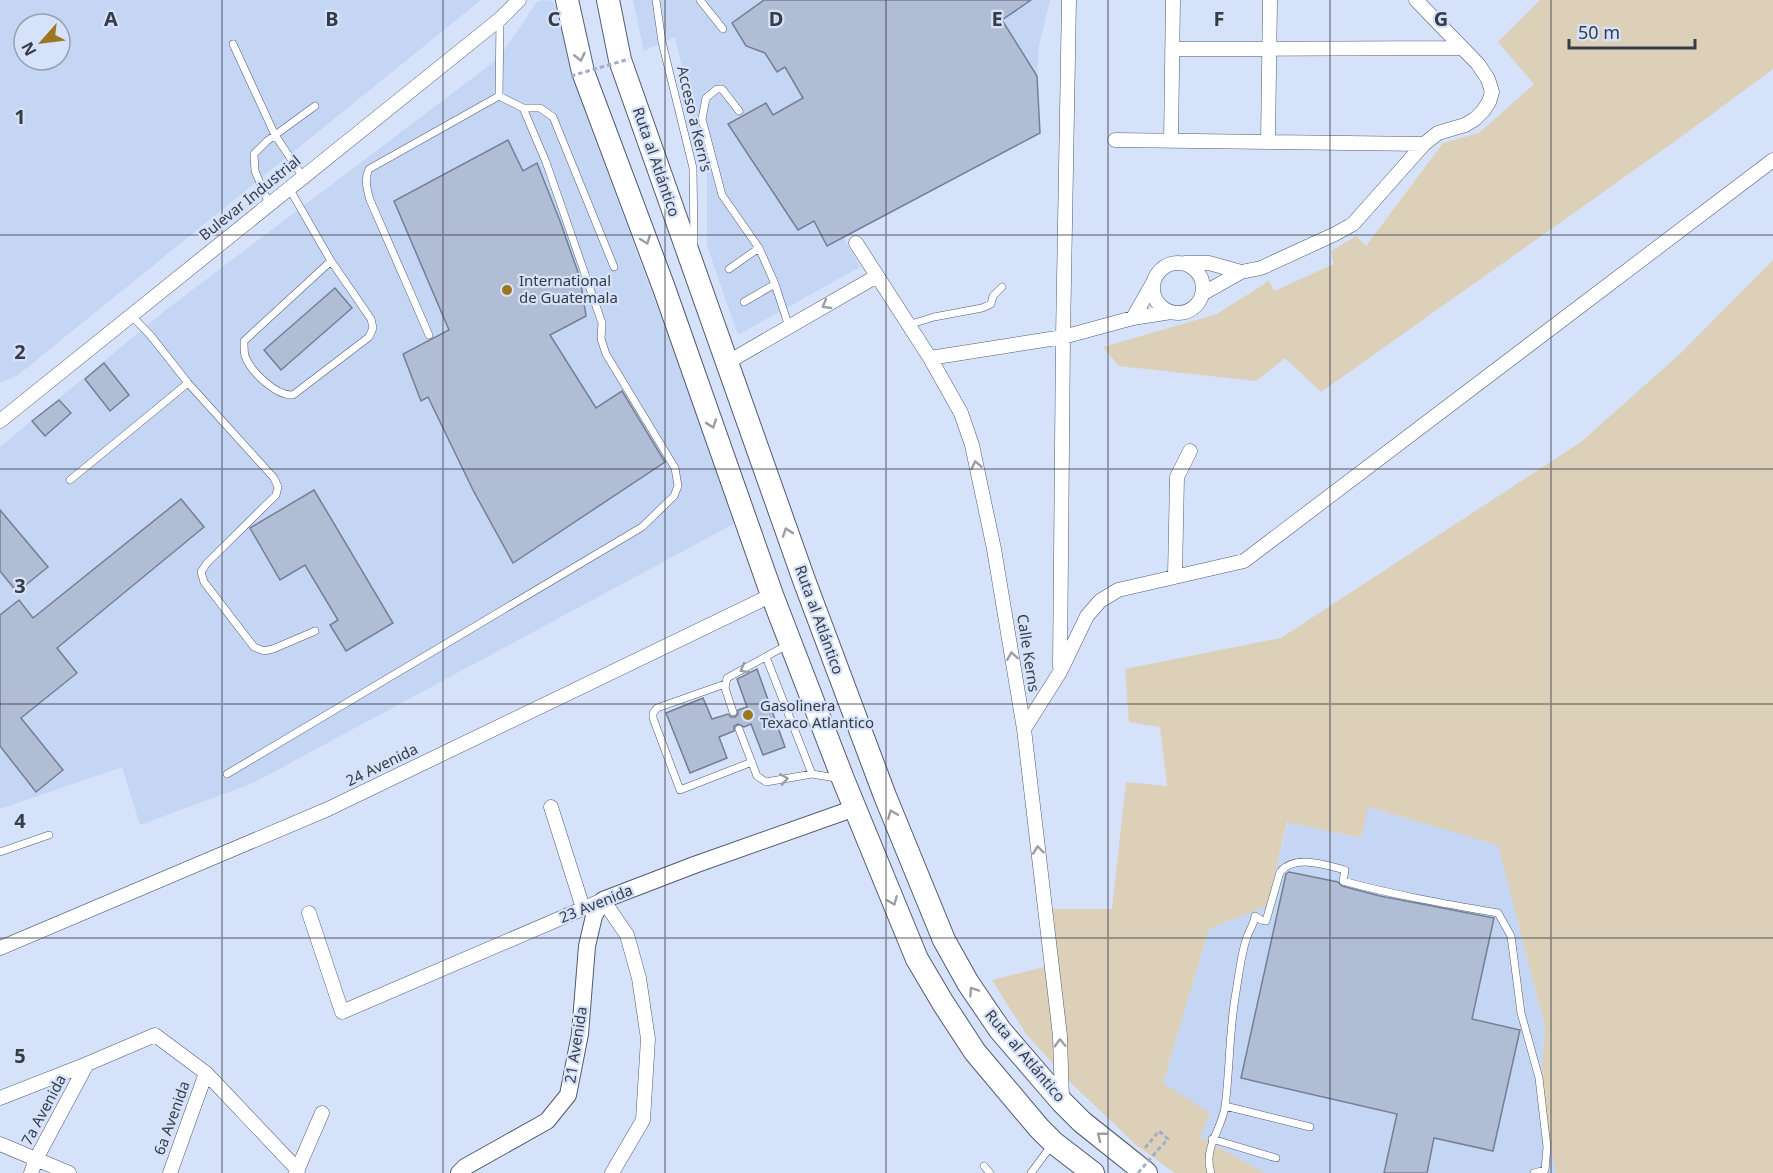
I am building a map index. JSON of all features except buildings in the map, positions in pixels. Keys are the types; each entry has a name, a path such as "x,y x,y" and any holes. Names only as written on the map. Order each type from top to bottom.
{"highway":[{"path":"567,0 583,72 664,288 772,595 843,779 917,959 975,1052 1039,1128 1082,1170"},
{"name":"Ruta al Atlántico","path":"608,0 620,60 828,645 885,796 944,940 968,983 1000,1030 1062,1102 1082,1122 1146,1173"}],"street":[{"name":"Bulevar Industrial","path":"3,415 290,188 500,19 519,0"},
{"path":"1060,672 1063,337 1070,0"},
{"path":"1171,141 1173,0"},
{"path":"1268,142 1270,0"},
{"path":"1202,294 1241,272 1261,268 1353,224 1424,144 1438,133 1475,119 1489,102 1492,92 1488,79 1478,64 1416,0"},
{"path":"1172,49 1461,48"},
{"path":"1115,140 1424,144"},
{"path":"1024,729 1060,672 1087,616 1100,601 1118,590 1244,561 1773,160"},
{"name":"Calle Kerns","path":"856,243 930,358 961,413 972,446 994,549 1024,729 1060,1036 1062,1102"},
{"path":"1133,318 1158,273 1165,266 1174,263 1209,263 1241,272"},
{"path":"930,358 1063,337 1133,318 1190,309 1198,303 1203,284 1193,268 1184,263"},
{"path":"728,362 877,276"},
{"path":"1154,281 1153,291 1156,300 1171,312"},
{"path":"1175,576 1177,477 1190,451"},
{"name":"24 Avenida","path":"0,948 328,809 772,595"},
{"path":"551,807 583,908"},
{"name":"23 Avenida","path":"309,913 342,1012 603,900 855,808"},
{"path":"603,900 627,935 639,978 648,1039 643,1120 612,1173"},
{"name":"21 Avenida","path":"459,1173 465,1167 547,1121 568,1095 580,1034 586,946 594,916 603,900"},
{"path":"0,1098 155,1035 206,1073 297,1171 322,1113"},
{"name":"7a Avenida","path":"31,1173 36,1159 87,1064"},
{"name":"6a Avenida","path":"170,1173 206,1073"},
{"path":"0,1144 69,1173"}],"lane":[{"name":"Acceso a Kern's","path":"656,0 662,42 693,168 694,233 698,281"},
{"path":"700,0 723,29"},
{"path":"499,96 500,19"},
{"path":"233,45 275,135 303,177"},
{"path":"739,111 722,89 717,89 706,98 702,119 722,195 759,248 775,284 789,327"},
{"path":"499,96 523,108 540,108 553,117 614,267"},
{"path":"429,335 370,200 366,186 367,173 369,169 499,96"},
{"path":"269,204 255,171 254,154 267,141 315,106"},
{"path":"227,774 642,526 674,496 678,486 675,468 606,354 601,339 602,323 546,162 523,108"},
{"path":"290,188 332,261 371,319 373,328 369,337 301,389 292,395 285,396 276,392 253,368 246,357 244,341 332,261"},
{"path":"729,269 759,248"},
{"path":"744,303 775,284"},
{"path":"908,325 934,317 982,308 991,304 993,296 1002,287"},
{"path":"131,315 151,336 188,384 274,478 278,487 276,495 207,563 201,572 204,582 254,647 264,651 273,649 315,631"},
{"path":"70,480 188,384"},
{"path":"733,712 724,688 727,678 791,643"},
{"path":"765,657 812,774"},
{"path":"725,684 657,708 653,718 680,790 752,762"},
{"path":"739,729 757,776 766,782 812,774 843,779"},
{"path":"0,852 49,835"},
{"path":"1211,1173 1208,1161 1212,1139 1222,1122 1225,1106 1230,1031 1247,937 1255,922 1255,916 1266,921 1276,884 1284,867 1293,863 1317,863 1345,870 1343,882 1420,900 1498,913 1511,936 1521,1013 1539,1078 1547,1147 1545,1170 1534,1173"},
{"path":"1225,1106 1310,1127"},
{"path":"1212,1139 1276,1158"},
{"path":"1031,1173 1054,1143"},
{"path":"984,1166 990,1173"}],"path":[{"path":"571,76 629,59"},
{"path":"1138,1173 1168,1139 1159,1131 1148,1145"}],"shaded area":[{"path":"0,0 481,0 18,375 0,383"},
{"path":"633,0 1050,0 1039,46 1037,76 1040,133 844,238 860,267 738,335 707,246 707,176 675,37 644,51"},
{"path":"1540,0 1773,0 1773,69 1681,137 1321,392 1285,358 1256,381 1119,366 1103,347 1217,314 1269,281 1274,291 1334,264 1331,251 1356,236 1366,246 1443,143 1479,133 1534,84 1498,42"},
{"path":"552,1 561,14 573,79 704,434 739,521 253,783 140,825 122,767 0,809 0,447 167,309 499,58 537,2"},
{"path":"1773,260 1773,1173 1556,1173 1540,1091 1545,1027 1498,845 1368,807 1361,838 1287,822 1267,906 1209,929 1163,1083 1210,1113 1200,1137 1265,1173 1175,1173 1136,1145 1069,1081 1026,1034 992,980 1057,964 1051,909 1112,909 1126,782 1167,786 1160,727 1129,722 1125,669 1281,638 1581,442 1681,353"},
{"path":"1367,807 1498,844 1545,1027 1540,1091 1556,1173 1265,1173 1200,1137 1163,1083 1209,929 1267,905 1288,822 1360,838"}],"place":[{"name":"International de Guatemala","path":"507,290"},
{"name":"Gasolinera Texaco Atlantico","path":"748,715"}]}
